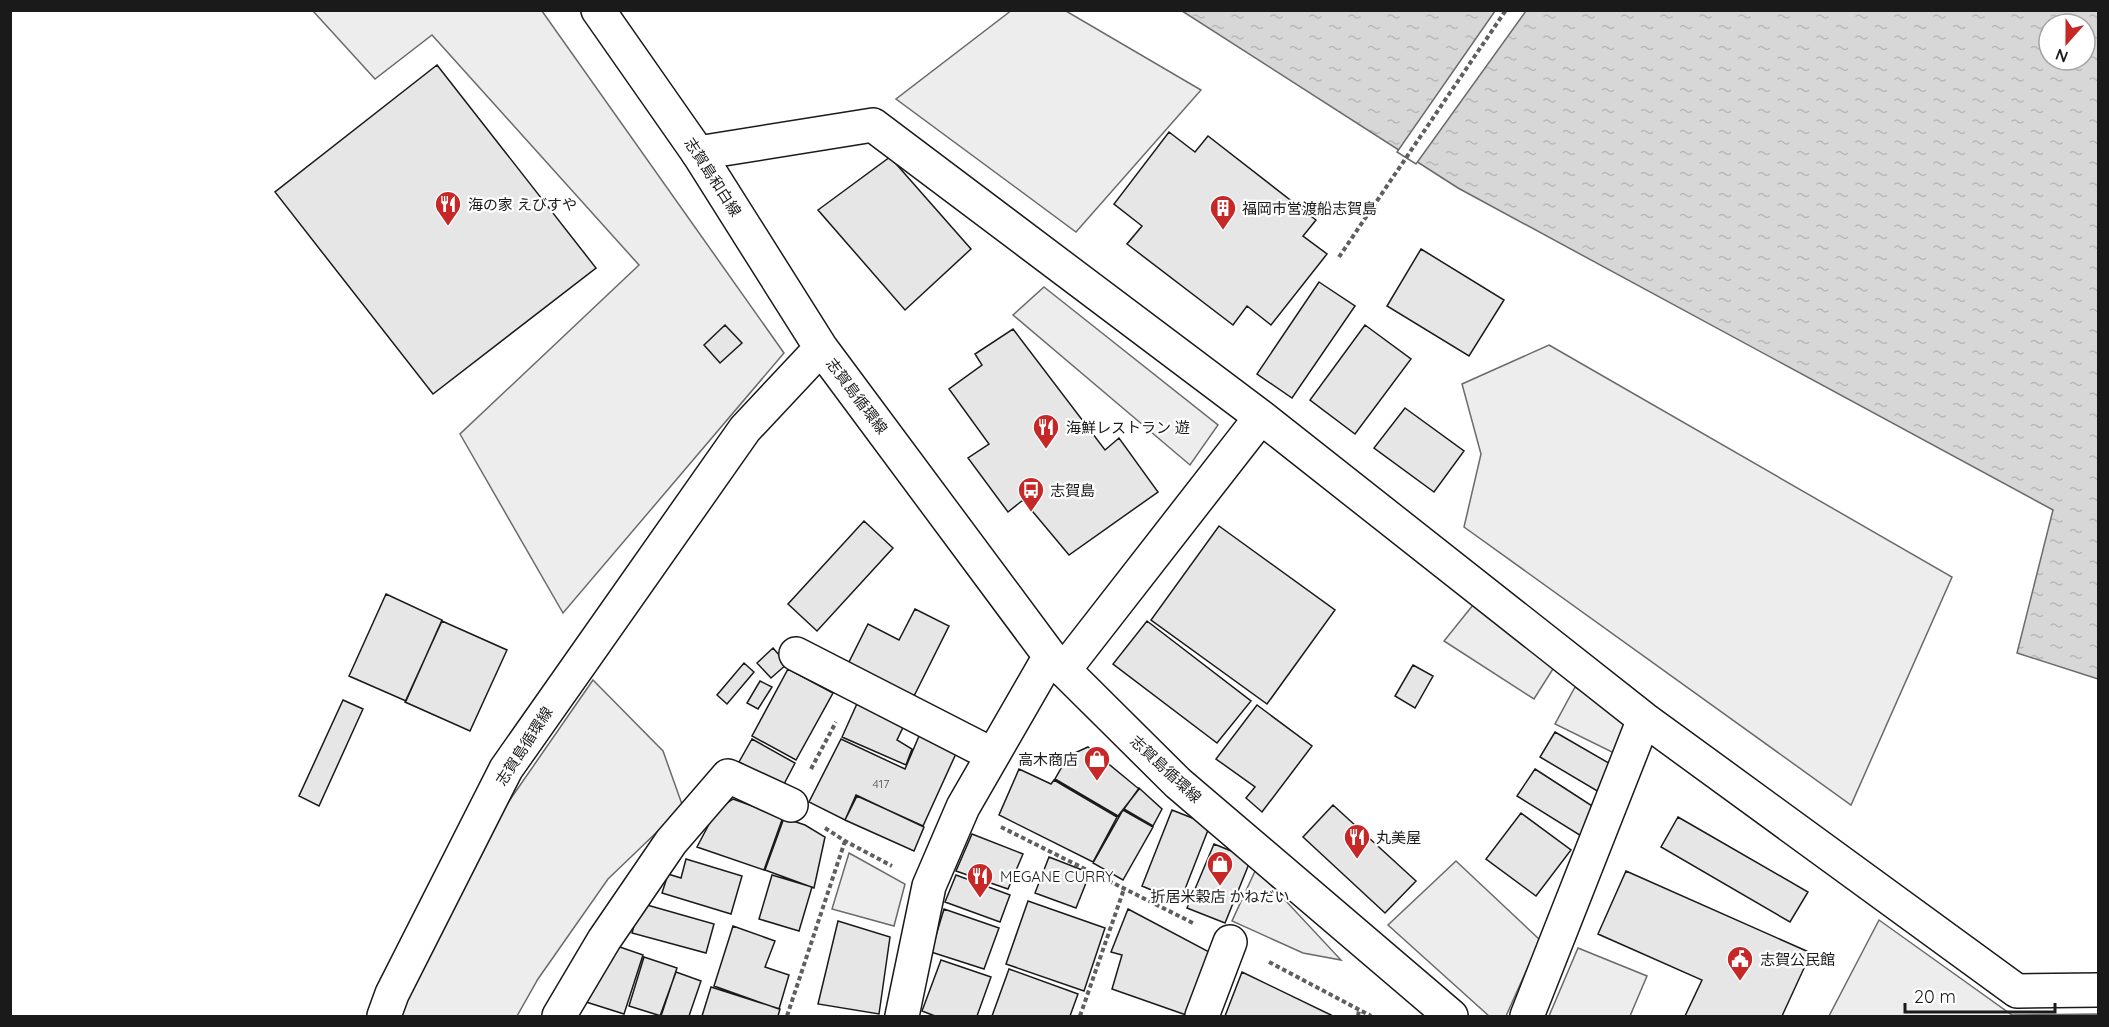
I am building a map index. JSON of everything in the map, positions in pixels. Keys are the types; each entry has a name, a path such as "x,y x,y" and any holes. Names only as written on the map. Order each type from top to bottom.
{"street":[{"name":"志賀島和白線","path":"598,10 698,153 821,348"},
{"path":"698,153 873,125 1261,417 1644,719 2017,992 2098,990"},
{"name":"志賀島循環線","path":"384,1017 392,994 506,769 745,429 821,348 1057,663 1178,783 1451,1017"},
{"path":"902,1017 929,886 963,807 993,755 1057,663 1261,417"},
{"path":"796,654 993,755"},
{"path":"1527,1017 1644,719"},
{"path":"559,1017 604,940 671,842 728,776 791,805"},
{"path":"1202,1017 1230,942"}],"path":[{"path":"1339,257 1506,10"},
{"path":"856,684 791,805 845,841 929,886"},
{"path":"963,807 1230,942 1371,1017"},
{"path":"787,1017 845,841"},
{"path":"1080,1017 1124,889"},
{"path":"1358,1017 1359,1010"}],"shaded area":[{"path":"1012,10 1066,11 1201,90 1076,232 896,99"},
{"path":"313,11 542,11 784,353 563,613 460,434 639,265 432,35 375,79"},
{"path":"1044,287 1218,425 1190,465 1013,315"},
{"path":"1549,345 1952,577 1851,805 1464,527 1481,454 1462,384"},
{"path":"1473,605 1558,661 1534,699 1444,641"},
{"path":"593,680 663,751 683,807 608,879 538,979 517,1016 400,1016 418,968 498,817"},
{"path":"1575,687 1630,722 1614,753 1555,724"},
{"path":"849,853 905,884 894,926 832,909"},
{"path":"1456,861 1540,940 1506,1016 1489,1016 1388,925"},
{"path":"1256,869 1341,960 1303,953 1232,921"},
{"path":"1879,920 2012,1015 2098,1014 2098,1016 1829,1016"},
{"path":"1578,948 1647,976 1630,1016 1549,1016"}],"water":[{"path":"1182,11 2098,11 2098,679 2017,653 2053,510 1458,188"}],"pier":[{"path":"1495,11 1526,11 1416,164 1397,152"}],"building":[{"path":"437,65 596,268 433,394 275,192"},
{"name":"福岡市営渡船志賀島","path":"1169,132 1195,152 1208,136 1316,220 1303,236 1327,254 1271,325 1247,306 1233,325 1127,244 1142,226 1114,204"},
{"path":"890,157 971,249 905,310 818,210"},
{"path":"1421,249 1504,300 1469,356 1387,306"},
{"path":"1319,282 1355,306 1292,398 1257,374"},
{"path":"725,325 742,343 720,363 704,345"},
{"path":"1365,325 1411,359 1355,434 1310,400"},
{"path":"1013,329 1105,450 1119,438 1158,492 1069,555 1023,500 1008,512 968,458 989,444 949,389 982,365 975,354"},
{"path":"1405,408 1464,451 1434,492 1374,448"},
{"path":"864,521 893,548 817,631 788,604"},
{"path":"1219,526 1335,610 1267,704 1151,620"},
{"path":"386,594 442,620 406,701 349,676"},
{"path":"915,609 949,626 914,696 848,664 868,624 899,640"},
{"path":"442,621 507,650 470,731 405,702"},
{"path":"1147,621 1251,701 1217,743 1113,664"},
{"path":"773,648 787,664 771,678 757,663"},
{"path":"744,663 754,672 727,704 717,695"},
{"path":"1413,665 1433,676 1415,708 1395,696"},
{"path":"788,669 833,693 796,760 752,736"},
{"path":"760,681 772,687 758,709 747,703"},
{"path":"860,697 907,719 897,740 912,749 906,765 842,737"},
{"path":"343,700 363,709 319,806 299,796"},
{"path":"1257,705 1312,746 1262,812 1246,798 1255,787 1216,759"},
{"path":"922,729 959,747 923,826 857,796 845,820 809,802 841,739 905,769"},
{"path":"1555,732 1619,769 1604,795 1540,757"},
{"path":"752,739 795,763 783,786 739,762"},
{"path":"1088,747 1139,789 1118,816 1055,779 1068,756"},
{"path":"1019,769 1051,784 1054,780 1117,817 1093,862 999,815"},
{"path":"1535,769 1603,813 1586,839 1517,796"},
{"path":"1139,788 1162,809 1153,826 1124,809"},
{"path":"856,795 924,827 914,851 845,820"},
{"path":"733,799 783,817 764,870 697,847 717,809"},
{"path":"1333,805 1416,881 1385,913 1303,837"},
{"path":"1123,810 1153,827 1123,880 1093,863"},
{"path":"1172,810 1210,825 1180,902 1142,886"},
{"path":"1521,813 1571,850 1536,896 1486,859"},
{"path":"1678,817 1808,892 1790,922 1661,847"},
{"path":"784,818 805,825 825,837 814,888 765,870"},
{"path":"972,834 1023,854 1008,889 956,871"},
{"path":"1214,844 1251,859 1225,923 1187,908"},
{"path":"1049,857 1090,873 1076,908 1035,893"},
{"path":"686,859 742,876 731,914 662,893 668,874 681,878"},
{"path":"1626,871 1811,953 1782,1016 1685,1016 1702,980 1598,934"},
{"path":"772,875 812,887 799,931 759,919"},
{"path":"956,875 1010,895 1000,922 945,902"},
{"path":"1028,901 1105,928 1084,991 1006,964"},
{"path":"640,903 714,924 706,953 632,933"},
{"path":"944,909 999,928 984,969 931,952"},
{"path":"1128,909 1213,954 1189,1016 1112,989 1122,955 1111,952"},
{"path":"838,921 890,937 879,1014 818,1004"},
{"path":"733,926 775,941 765,967 789,975 779,1009 714,986"},
{"path":"617,946 643,955 624,1014 583,1001"},
{"path":"644,957 677,968 661,1016 629,1006"},
{"path":"941,960 991,977 977,1016 935,1016 922,1011"},
{"path":"1009,969 1078,994 1070,1016 992,1016"},
{"path":"676,972 701,981 689,1016 660,1016"},
{"path":"1242,972 1331,1015 1225,1016"},
{"path":"711,987 780,1009 778,1016 702,1016"}],"place":[{"name":"海の家 えびすや","path":"448,227"},
{"name":"福岡市営渡船志賀島","path":"1223,231"},
{"name":"海鮮レストラン 遊","path":"1046,450"},
{"name":"志賀島","path":"1031,513"},
{"name":"高木商店","path":"1097,782"},
{"name":"丸美屋","path":"1357,860"},
{"name":"折居米穀店 かねだい","path":"1220,887"},
{"name":"MEGANE CURRY","path":"980,899"},
{"name":"志賀公民館","path":"1740,982"}]}
